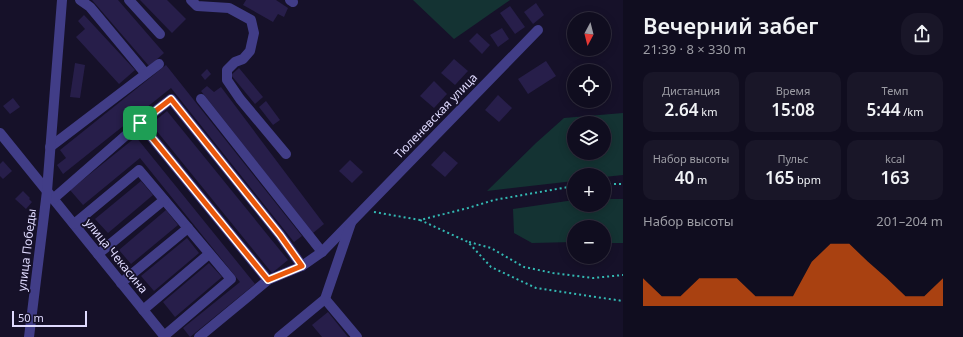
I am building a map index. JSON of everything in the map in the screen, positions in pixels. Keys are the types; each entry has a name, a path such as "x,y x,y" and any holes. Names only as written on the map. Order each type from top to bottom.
{"street":[{"name":"улица Победы","path":"30,337 50,195 50,147 62,0"},
{"path":"80,0 90,7 145,73"},
{"path":"129,0 160,34"},
{"path":"191,0 197,6 229,8 251,20 254,33 250,51 243,59 235,62 227,70 227,80 240,99 286,154"},
{"name":"Тюленевская улица","path":"199,337 268,280 302,266 322,252 538,30"},
{"path":"50,147 145,73 159,64"},
{"path":"50,195 171,99 280,235 302,266"},
{"path":"201,99 322,252"},
{"path":"140,123 268,280"},
{"name":"улица Чекасина","path":"0,132 165,336"},
{"path":"74,224 139,170 231,279 165,336"},
{"path":"98,254 164,200"},
{"path":"285,335 325,299 352,220"},
{"path":"121,282 188,228"},
{"path":"143,310 209,254"},
{"path":"325,299 357,337"}],"path":[{"path":"611,184 623,184"},
{"path":"420,220 494,200 567,187"},
{"path":"363,210 420,220 468,242 491,248 524,267 553,273 593,278 623,275"},
{"path":"468,242 491,267 536,288 623,301"}],"green space":[{"path":"413,0 510,0 454,39"},
{"path":"623,113 623,175 611,176 611,168 567,168 567,182 487,191 564,118 567,118 567,160 611,160 611,116 588,116"},
{"path":"611,199 623,199 623,243 611,243 611,220 567,220 567,242 532,243 514,233 513,209 567,201 567,212 611,212"}],"building":[{"path":"92,0 118,0 164,53 149,66"},
{"path":"140,0 167,0 186,19 172,33"},
{"path":"246,0 276,0 288,8 284,17 278,14 273,22 243,5"},
{"path":"536,3 544,15 533,24 524,12"},
{"path":"510,6 525,27 515,34 500,13"},
{"path":"84,15 135,70 119,84 76,37 85,29 78,21"},
{"path":"502,28 509,39 498,47 490,35"},
{"path":"477,33 490,45 482,54 469,41"},
{"path":"454,59 468,71 455,85 441,73"},
{"path":"546,61 556,76 528,94 518,79"},
{"path":"75,63 85,65 80,98 70,97"},
{"path":"166,65 302,236 294,242 171,88 63,174 57,165 66,158 60,150"},
{"path":"239,68 263,97 255,104 231,75"},
{"path":"207,69 211,74 205,80 201,75"},
{"path":"434,81 447,94 434,108 420,96"},
{"path":"207,86 214,92 221,87 324,224 313,233 201,91"},
{"path":"498,95 512,108 499,122 485,110"},
{"path":"13,98 20,107 10,114 3,106"},
{"path":"266,101 280,120 273,125 259,107"},
{"path":"167,111 288,260 272,273 151,124"},
{"path":"136,137 255,284 190,337 183,328 240,282 140,158 83,205 70,190"},
{"path":"444,151 458,163 445,177 431,165"},
{"path":"350,160 363,172 352,183 339,171"},
{"path":"3,161 12,171 3,179 0,176 0,164"},
{"path":"141,181 153,195 108,233 95,219"},
{"path":"23,191 32,202 26,209 15,199"},
{"path":"166,210 178,225 131,264 119,250"},
{"path":"187,238 199,253 154,291 141,276"},
{"path":"209,263 222,277 175,317 163,302"},
{"path":"328,312 348,337 322,337 312,325"}],"route":[{"path":"171,99 280,235 302,266 268,280 140,123 171,99"}]}
